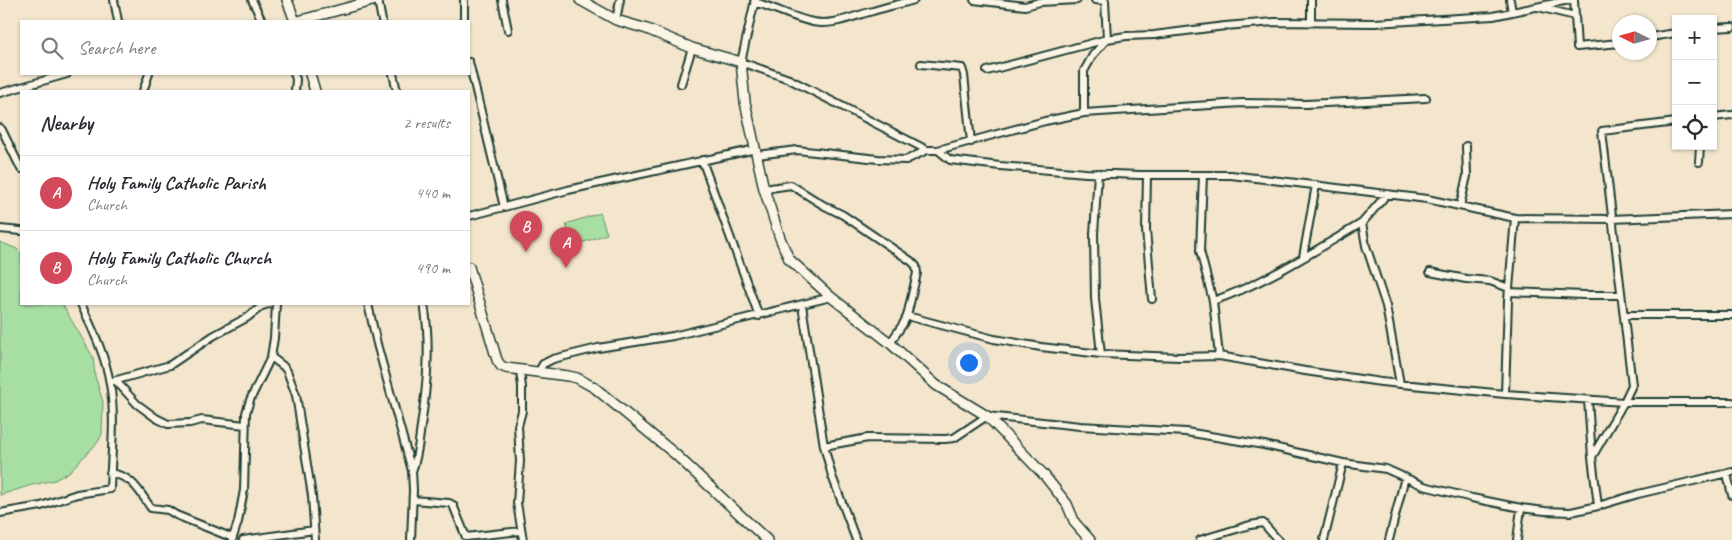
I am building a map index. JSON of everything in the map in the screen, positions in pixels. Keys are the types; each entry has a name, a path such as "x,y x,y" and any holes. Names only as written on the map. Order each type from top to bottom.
{"street":[{"path":"114,0 118,20"},
{"path":"252,0 262,20"},
{"path":"287,0 296,20"},
{"path":"300,20 377,0 382,20"},
{"path":"464,0 464,20"},
{"path":"502,0 508,30"},
{"path":"580,0 616,20 646,29 692,48 790,79 927,150"},
{"path":"616,20 620,0"},
{"path":"882,8 885,0"},
{"path":"914,0 853,18 819,23 805,20 755,1 741,62 745,102 764,188 780,238 789,259 830,297 890,343 936,385 987,416 1044,475 1067,504 1075,523 1090,540"},
{"path":"974,0 1025,6 1040,2 1077,0"},
{"path":"1084,113 1084,71 1093,55 1107,39 1104,1 1095,0"},
{"path":"1310,22 1311,0"},
{"path":"1510,0 1512,12"},
{"path":"986,71 1107,39 1126,36 1154,35 1274,22 1384,22 1493,16 1569,0"},
{"path":"1574,0 1577,47 1612,44"},
{"path":"1536,6 1575,16"},
{"path":"1717,28 1732,27"},
{"path":"1657,36 1672,33"},
{"path":"681,84 692,48"},
{"path":"921,64 962,68 971,142"},
{"path":"470,66 504,207"},
{"path":"0,93 63,75"},
{"path":"143,90 149,75"},
{"path":"294,75 295,90"},
{"path":"310,75 315,90"},
{"path":"393,75 397,90"},
{"path":"470,216 568,190 702,160 756,152 797,150 878,159 906,160 927,150 938,150 1045,121 1084,113 1242,103 1306,104 1426,98"},
{"path":"1717,117 1732,115"},
{"path":"1592,457 1632,385 1602,131 1672,122"},
{"path":"0,128 20,167"},
{"path":"1460,206 1467,176 1466,146"},
{"path":"938,150 950,160 1000,166 1147,175 1231,175 1316,185 1427,199 1515,218 1611,219 1732,214"},
{"path":"1700,150 1700,162"},
{"path":"702,160 759,316"},
{"path":"1098,173 1094,234 1095,299 1101,354"},
{"path":"1147,175 1146,230 1152,299"},
{"path":"1204,175 1200,251 1213,300 1219,356"},
{"path":"764,188 791,185 843,215 916,266 917,273 907,316 890,343"},
{"path":"1303,257 1316,185"},
{"path":"1213,300 1232,294 1303,257 1362,223 1388,194"},
{"path":"1505,394 1509,290 1515,218"},
{"path":"1362,223 1366,246 1386,306 1400,384"},
{"path":"0,229 20,231"},
{"path":"470,270 497,360 504,368 539,371 577,378 596,388 675,454 767,540"},
{"path":"1430,272 1466,279 1490,281 1509,290 1584,295 1621,295"},
{"path":"539,371 543,364 553,359 598,348 673,336 830,297"},
{"path":"0,513 41,506 77,494 110,489 113,382 81,305"},
{"path":"113,382 170,365 213,336 266,305"},
{"path":"110,474 121,475 133,482 151,508 168,510 233,539 244,490 246,410 271,357 276,305"},
{"path":"368,305 412,471 411,540"},
{"path":"412,471 416,461 424,401 428,329 424,305"},
{"path":"802,305 824,446 832,476 856,540"},
{"path":"1624,315 1732,315"},
{"path":"907,316 994,339 1101,354 1170,357 1219,356 1305,372 1400,384 1505,394 1624,402 1732,402"},
{"path":"271,357 287,371 296,395 312,496 315,540"},
{"path":"520,370 522,411 518,426 520,461 517,503 523,540"},
{"path":"113,382 137,404 168,424 190,423 202,420 245,424"},
{"path":"1588,400 1598,506"},
{"path":"824,446 868,438 954,438 987,416 1080,426 1186,432 1264,445 1343,463 1386,470 1424,486 1521,508 1545,511 1570,512 1730,473 1732,495"},
{"path":"1324,540 1343,463"},
{"path":"1389,540 1404,477"},
{"path":"413,500 453,505 466,537 521,531"},
{"path":"1517,540 1521,508"},
{"path":"1200,540 1263,523 1278,540 1283,540"},
{"path":"244,540 314,530"}],"green space":[{"path":"600,213 607,234 573,246 566,224"},
{"path":"0,242 20,252 20,305 63,305 93,357 95,376 103,402 102,434 98,442 69,472 55,480 0,495"}],"place":[{"name":"Holy Family Catholic Church","path":"526,252"},
{"name":"Holy Family Catholic Parish","path":"566,268"}]}
